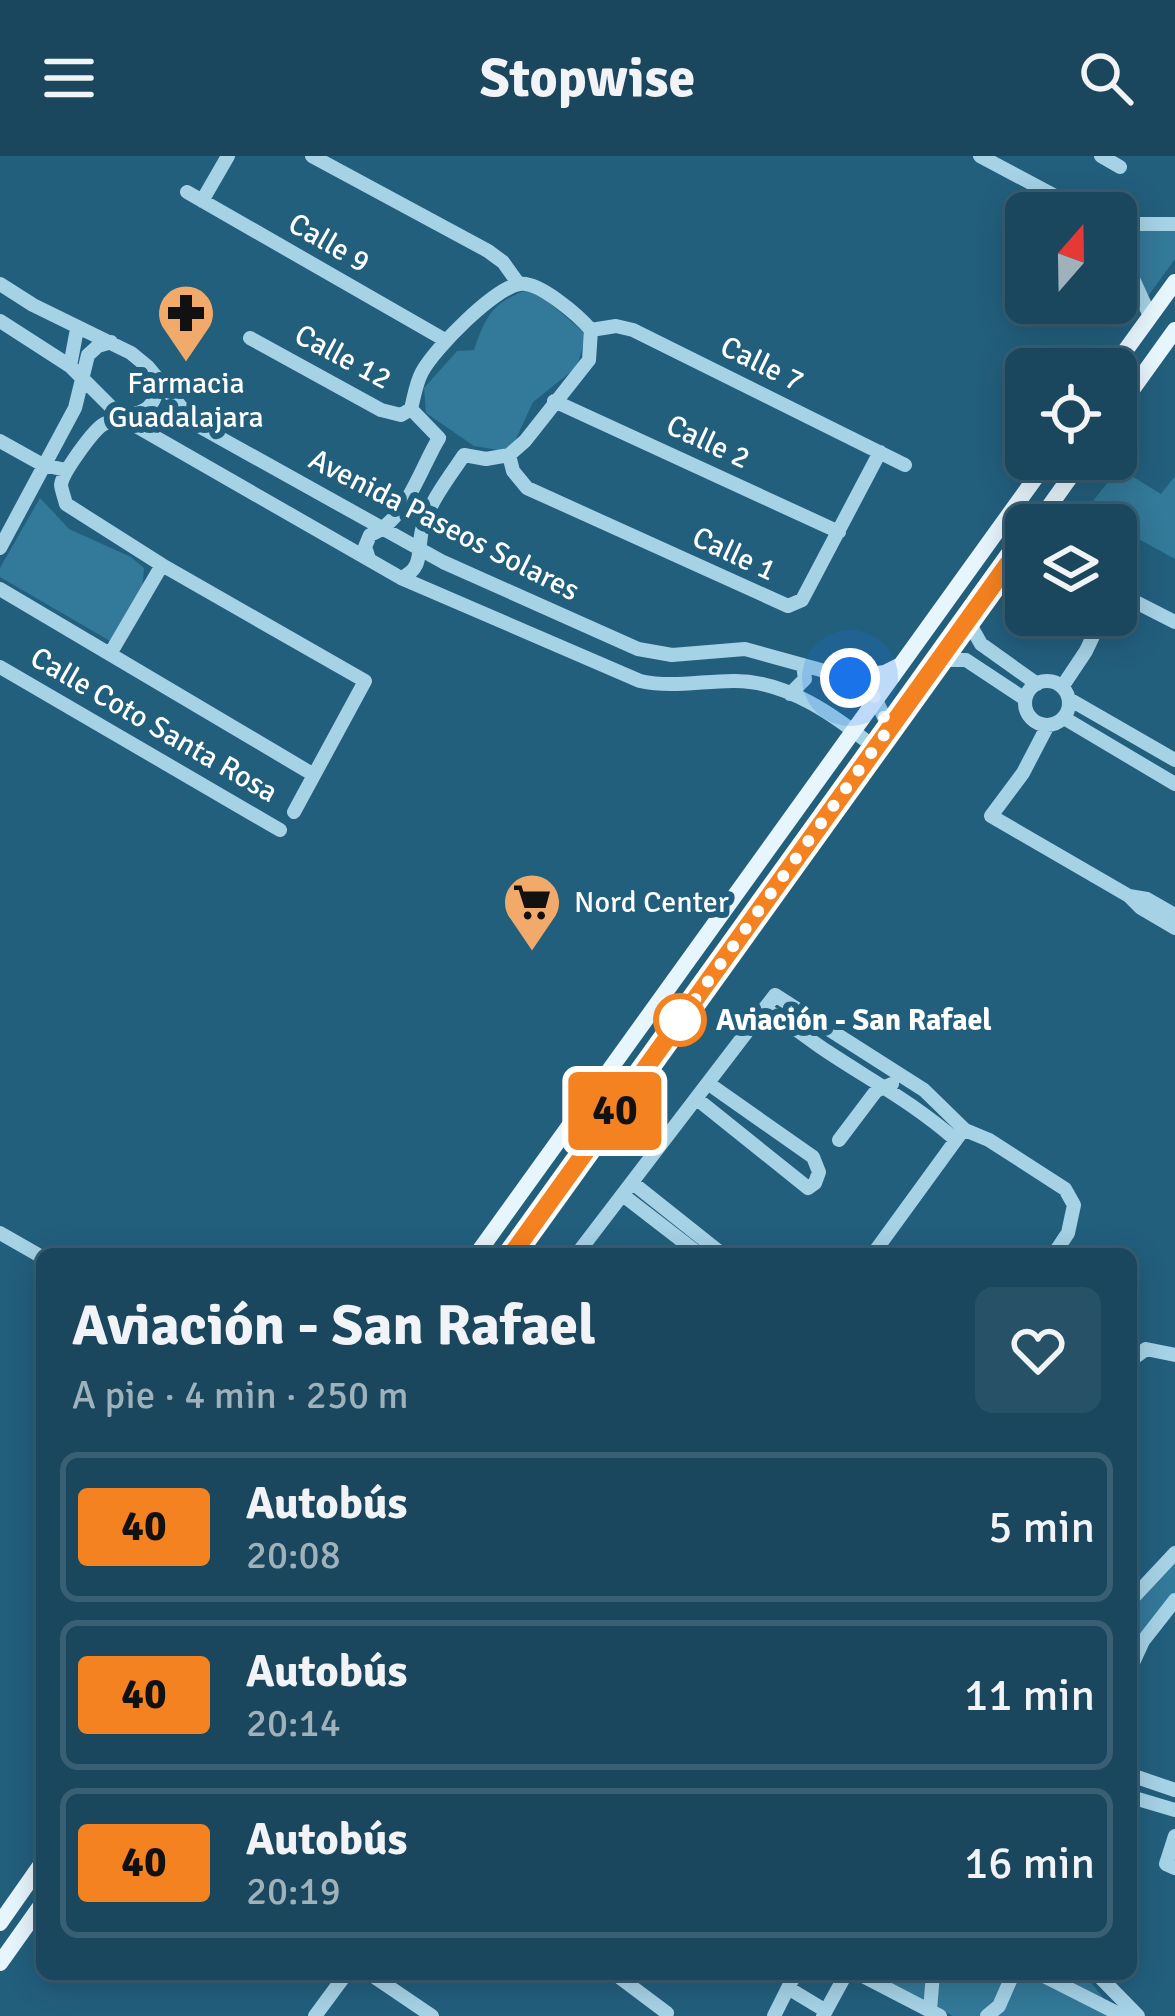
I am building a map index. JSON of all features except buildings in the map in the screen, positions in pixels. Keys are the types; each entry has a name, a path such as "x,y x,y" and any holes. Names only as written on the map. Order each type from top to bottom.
{"main road":[{"path":"1127,348 1175,283"},
{"path":"1137,383 1175,330"},
{"path":"481,1248 1034,480"},
{"path":"516,1248 1005,568"},
{"path":"850,678 885,673 902,665"},
{"path":"0,1923 36,1872"},
{"path":"0,1963 36,1912"}],"street":[{"path":"202,201 228,156"},
{"path":"312,156 488,251 518,283"},
{"path":"980,156 1048,192"},
{"path":"1103,157 1120,166"},
{"name":"Calle 9","path":"187,192 445,340"},
{"path":"1137,224 1175,224"},
{"path":"369,560 365,547 370,535 382,530 403,506 439,438 412,409 420,374 445,340 491,300 518,283 530,285 591,330 590,360 509,455 486,459 464,455 423,524 420,562 413,573 401,578"},
{"name":"Avenida Paseos Solares","path":"0,284 111,342 148,367 194,424 418,549 638,649 672,655 745,649 850,678 866,685 878,698"},
{"path":"1137,288 1150,316"},
{"name":"Avenida Paseos Solares","path":"0,321 70,367 122,418 401,578 640,681 677,686 752,682 790,694 875,748"},
{"name":"Calle 7","path":"591,330 616,326 633,331 905,465"},
{"path":"70,367 77,328"},
{"name":"Calle 12","path":"250,338 381,410 401,415 412,409"},
{"path":"0,548 75,408 88,356 111,342"},
{"path":"158,381 151,406 99,427 66,470 61,487 65,503 162,565 365,681 294,812"},
{"name":"Calle 2","path":"554,401 839,532"},
{"path":"75,408 99,427"},
{"path":"0,441 43,466 66,470"},
{"name":"Calle 1","path":"509,455 513,471 527,488 788,606 802,600 880,452"},
{"path":"110,654 162,565"},
{"path":"0,589 314,775"},
{"path":"1137,603 1175,622"},
{"path":"968,621 981,644 1037,684"},
{"path":"1064,718 1065,693 1093,636"},
{"path":"940,660 967,660 1025,699 1033,721 1048,725 1064,718"},
{"path":"790,694 805,679 803,664"},
{"name":"Calle Coto Santa Rosa","path":"0,667 280,830"},
{"path":"1025,699 1037,684 1049,682 1175,760"},
{"path":"878,698 889,728"},
{"path":"1064,718 1175,784"},
{"path":"1048,725 1024,773 991,816 1175,928"},
{"path":"1129,896 1147,899 1175,915"},
{"path":"582,1248 776,995 924,1090 960,1135"},
{"path":"764,1009 960,1135 989,1140 1065,1189 1074,1204 1068,1233 1058,1248"},
{"path":"839,1140 876,1091 906,1078"},
{"path":"698,1099 798,1181 808,1188 815,1183 818,1172 812,1157 709,1084"},
{"path":"915,1106 924,1090"},
{"path":"877,1248 960,1135"},
{"path":"629,1190 692,1248"},
{"path":"629,1190 713,1248"},
{"path":"0,1233 36,1254"},
{"path":"1137,1356 1146,1349 1175,1355"},
{"path":"1137,1581 1175,1553"},
{"path":"1157,1570 1175,1574"},
{"path":"1137,1652 1175,1600"},
{"path":"1137,1777 1175,1790"},
{"path":"1137,1799 1175,1810"},
{"path":"1175,1837 1166,1864 1175,1868"},
{"path":"315,2016 342,1980"},
{"path":"379,1980 432,2016"},
{"path":"623,1980 667,2013"},
{"path":"774,2016 792,1981 825,2013 843,1980"},
{"path":"872,1980 935,2013"},
{"path":"933,1980 935,2013"},
{"path":"987,2016 999,2006 1010,1980"},
{"path":"1052,1980 1123,2016"},
{"path":"1103,1980 1138,2016"}],"shaded area":[{"path":"1137,230 1175,230 1175,259 1148,296 1137,274"},
{"path":"532,288 586,334 577,367 533,402 510,452 474,446 426,413 424,388 457,351 474,350 494,310"},
{"path":"1175,476 1175,559 1137,538 1137,504 1091,504 1110,480 1137,479 1161,494"},
{"path":"40,498 69,529 131,557 144,568 142,593 110,641 0,577 0,568"},
{"path":"1175,1563 1175,1593 1137,1652 1137,1600"},
{"path":"879,1980 1089,1980 1118,2016 953,2016"}],"bus line":[{"name":"40","path":"516,1248 1005,568"}],"place":[{"name":"Farmacia Guadalajara","path":"186,364"},
{"name":"Nord Center","path":"532,953"},
{"name":"Aviación - San Rafael","path":"680,1020"}],"route":[{"path":"680,1020 669,1036 889,728 878,698 850,678"}]}
